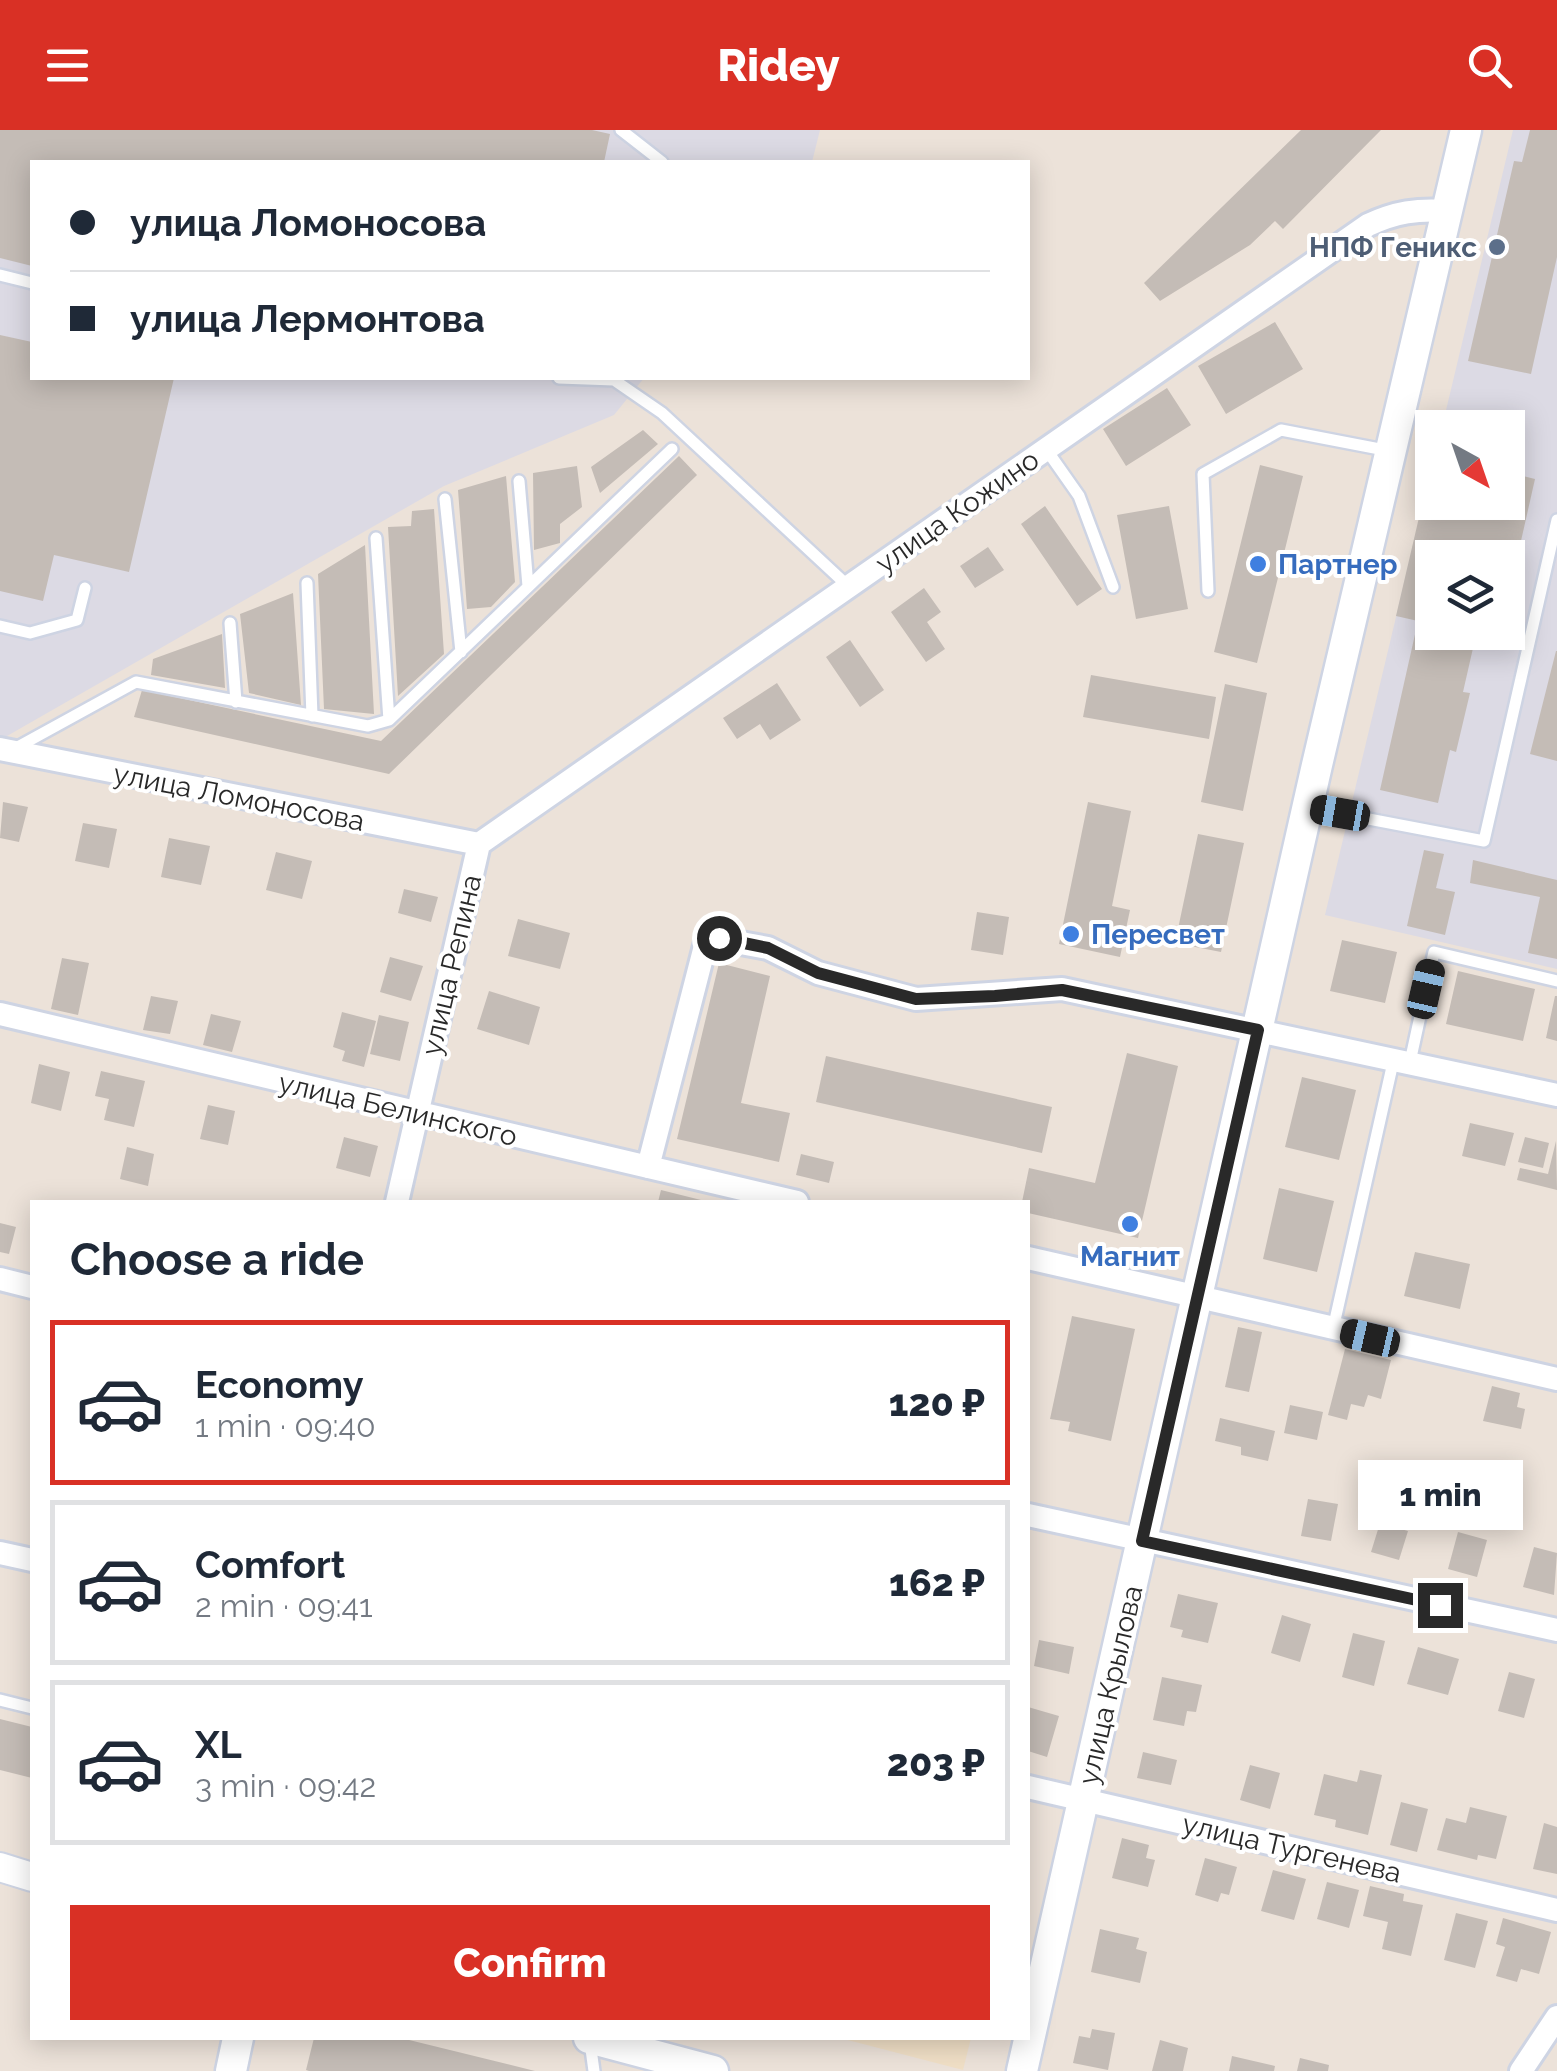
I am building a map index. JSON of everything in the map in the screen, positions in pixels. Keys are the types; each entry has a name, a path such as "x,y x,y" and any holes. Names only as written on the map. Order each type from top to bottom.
{"main road":[{"name":"улица Крылова","path":"1030,2027 1042,1960 1084,1800 1307,807 1466,130"},
{"path":"231,2071 238,2040"},
{"path":"606,2040 631,2043 663,2065 713,2071"},
{"name":"улица Крылова","path":"1022,2071 1028,2040"}],"street":[{"name":"улица Кожино","path":"479,844 1368,226 1394,214 1420,209 1447,211"},
{"name":"улица Ломоносова","path":"5,750 479,844"},
{"name":"улица Репина","path":"397,1200 479,844"},
{"path":"648,1167 705,946 719,938 768,948 818,973 916,999 1062,990 1557,1096"},
{"name":"улица Белинского","path":"0,1014 788,1200"},
{"path":"1030,1258 1557,1380"},
{"path":"0,1279 30,1286"},
{"path":"1030,1514 1557,1630"},
{"path":"0,1553 30,1560"},
{"name":"улица Тургенева","path":"1030,1787 1557,1910"},
{"path":"0,1867 30,1876"},
{"path":"1522,2071 1557,2018"}],"lane":[{"path":"622,130 660,160"},
{"path":"0,275 30,282"},
{"path":"615,380 662,413 848,586"},
{"path":"1208,591 1203,474 1281,430 1390,450"},
{"path":"1046,448 1080,496 1113,587"},
{"path":"5,750 136,682 368,726 389,720 672,449"},
{"path":"519,481 528,586"},
{"path":"445,500 461,652"},
{"path":"1307,807 1484,841 1557,520"},
{"path":"376,538 389,720"},
{"path":"307,583 312,716"},
{"path":"0,626 30,633 77,620 84,588"},
{"path":"230,623 236,702"},
{"path":"1333,1329 1434,952 1557,981"},
{"path":"0,1700 30,1708"},
{"path":"589,2040 594,2071"}],"shaded area":[{"path":"0,130 820,130 812,160 30,160 30,380 642,380 614,415 444,486 0,740"},
{"path":"1513,130 1557,130 1557,969 1325,915 1419,520 1525,520 1525,410 1446,410"},
{"path":"848,2040 970,2040 963,2070"}],"building":[{"path":"0,130 592,130 610,134 604,160 30,160 30,266 0,258"},
{"path":"1301,130 1381,130 1283,229 1275,221 1250,245 1160,301 1144,283"},
{"path":"1530,130 1557,130 1557,257 1531,374 1468,361 1514,161 1522,162"},
{"path":"1275,322 1303,369 1226,414 1198,366"},
{"path":"0,335 30,342 30,380 174,380 129,572 54,555 43,601 0,591"},
{"path":"1167,388 1191,425 1126,466 1103,429"},
{"path":"643,430 658,444 600,493 591,467"},
{"path":"679,456 697,475 389,774 134,717 142,690 381,741"},
{"name":"Партнер","path":"1260,465 1303,476 1257,663 1214,652"},
{"path":"577,466 582,507 560,524 560,543 534,550 533,473"},
{"path":"506,476 515,582 491,607 467,609 458,490"},
{"path":"1525,476 1535,479 1521,540 1415,540 1415,620 1396,616 1418,520 1525,520"},
{"path":"1045,506 1102,589 1077,606 1021,524"},
{"path":"1169,506 1188,609 1136,619 1117,515"},
{"path":"434,509 444,654 398,696 388,527 411,526 412,511"},
{"path":"365,545 374,714 324,709 318,574"},
{"path":"988,547 1004,570 975,588 960,566"},
{"path":"924,588 941,612 927,622 945,649 926,662 891,612"},
{"path":"293,593 301,705 249,693 240,614"},
{"path":"222,634 225,688 151,675 153,659"},
{"path":"1415,634 1415,650 1473,650 1463,692 1470,693 1456,752 1450,750 1438,803 1380,790"},
{"path":"850,640 884,690 860,707 826,657"},
{"path":"1557,651 1557,761 1530,754"},
{"path":"1091,675 1216,697 1209,739 1083,717"},
{"path":"777,683 801,720 770,740 760,724 737,739 723,718"},
{"path":"1225,684 1267,693 1243,811 1201,802"},
{"path":"3,802 28,807 19,842 0,838"},
{"path":"1088,802 1131,811 1112,906 1130,910 1120,957 1059,944"},
{"path":"83,823 117,829 109,868 75,861"},
{"path":"1198,834 1244,843 1221,952 1175,943"},
{"path":"169,838 210,846 201,885 161,877"},
{"path":"1424,850 1444,854 1436,888 1455,892 1445,935 1407,926"},
{"path":"276,852 312,861 302,899 266,890"},
{"path":"1473,860 1557,880 1557,959 1528,953 1540,897 1470,883"},
{"path":"404,889 438,897 431,922 398,913"},
{"path":"977,912 1009,917 1003,955 971,950"},
{"path":"518,919 570,933 560,969 508,956"},
{"path":"1342,940 1397,952 1385,1003 1330,991"},
{"path":"390,957 423,966 411,1001 380,992"},
{"path":"62,958 89,963 78,1015 51,1009"},
{"path":"719,963 770,976 741,1103 790,1113 779,1162 677,1139"},
{"path":"1458,971 1535,989 1523,1041 1446,1024"},
{"path":"489,991 540,1007 529,1045 477,1029"},
{"path":"151,996 178,1001 170,1034 143,1030"},
{"path":"1557,996 1557,1041 1546,1038"},
{"path":"342,1012 376,1021 364,1067 342,1061 345,1051 333,1047"},
{"path":"211,1014 241,1021 232,1052 203,1045"},
{"path":"379,1015 409,1022 400,1061 370,1054"},
{"path":"1127,1053 1178,1066 1138,1238 1030,1213 1030,1200 1022,1200 1029,1168 1095,1183"},
{"path":"826,1056 1052,1107 1042,1153 816,1102"},
{"path":"39,1064 70,1072 61,1111 31,1103"},
{"path":"101,1071 145,1081 134,1127 104,1120 109,1099 95,1096"},
{"path":"1302,1077 1356,1090 1339,1160 1285,1147"},
{"path":"208,1105 235,1111 228,1145 200,1139"},
{"path":"1470,1123 1514,1133 1505,1166 1462,1156"},
{"path":"344,1137 378,1146 370,1177 336,1168"},
{"path":"1525,1137 1549,1143 1543,1168 1518,1162"},
{"path":"1556,1141 1557,1190 1517,1180 1520,1168 1548,1174"},
{"path":"127,1147 154,1154 148,1186 120,1179"},
{"path":"801,1154 834,1162 829,1183 796,1175"},
{"path":"1279,1188 1334,1201 1317,1272 1263,1259"},
{"path":"661,1190 701,1200 658,1200"},
{"path":"0,1223 16,1227 9,1254 0,1252"},
{"path":"1415,1252 1470,1264 1460,1309 1404,1296"},
{"path":"1072,1316 1135,1329 1111,1441 1068,1431 1070,1422 1050,1419"},
{"path":"1238,1327 1262,1332 1249,1392 1225,1387"},
{"path":"1345,1349 1391,1360 1381,1399 1368,1395 1364,1407 1351,1404 1347,1420 1328,1415"},
{"path":"1492,1386 1520,1393 1517,1407 1525,1409 1521,1429 1483,1421"},
{"path":"1290,1405 1323,1412 1317,1440 1284,1433"},
{"path":"1220,1418 1275,1431 1268,1461 1241,1455 1241,1447 1215,1441"},
{"path":"1308,1499 1338,1504 1331,1541 1301,1536"},
{"path":"1380,1523 1408,1531 1399,1560 1371,1552"},
{"path":"1458,1532 1487,1540 1477,1577 1448,1569"},
{"path":"1534,1547 1557,1553 1554,1595 1523,1587"},
{"path":"1178,1594 1218,1603 1208,1643 1181,1637 1183,1630 1170,1627"},
{"path":"1282,1615 1311,1624 1300,1662 1271,1653"},
{"path":"1353,1633 1385,1641 1374,1686 1342,1677"},
{"path":"1039,1640 1074,1647 1069,1674 1034,1666"},
{"path":"1418,1647 1459,1659 1448,1695 1407,1684"},
{"path":"1509,1672 1535,1679 1524,1718 1498,1711"},
{"path":"1162,1677 1202,1685 1196,1712 1187,1711 1184,1726 1153,1720"},
{"path":"1030,1708 1059,1716 1047,1757 1030,1752"},
{"path":"0,1719 30,1726 30,1778 0,1770"},
{"path":"1143,1752 1177,1760 1171,1785 1137,1778"},
{"path":"1250,1765 1280,1773 1270,1809 1240,1800"},
{"path":"1360,1770 1382,1775 1368,1835 1335,1827 1336,1820 1314,1815 1324,1774 1357,1782"},
{"path":"1401,1802 1428,1809 1417,1852 1390,1845"},
{"path":"1470,1807 1507,1816 1496,1859 1478,1855 1477,1860 1437,1850 1446,1818 1466,1823"},
{"path":"1544,1823 1557,1827 1557,1874 1533,1869"},
{"path":"1122,1838 1149,1845 1146,1858 1155,1860 1148,1887 1112,1878"},
{"path":"1205,1858 1237,1867 1229,1895 1221,1893 1218,1902 1195,1895"},
{"path":"1273,1870 1306,1879 1294,1920 1261,1911"},
{"path":"1327,1882 1359,1890 1349,1928 1317,1919"},
{"path":"1370,1886 1404,1894 1403,1901 1423,1905 1411,1956 1382,1949 1388,1922 1363,1916"},
{"path":"1456,1913 1488,1921 1475,1968 1444,1960"},
{"path":"1503,1918 1551,1932 1539,1974 1521,1969 1517,1982 1496,1976 1505,1947 1496,1944"},
{"path":"1100,1929 1139,1938 1136,1949 1147,1952 1140,1983 1091,1972"},
{"path":"1092,2029 1115,2033 1108,2070 1073,2063 1079,2036 1090,2038"},
{"path":"314,2040 409,2040 535,2071 309,2071 306,2070"},
{"path":"1160,2040 1188,2048 1183,2071 1152,2071"},
{"path":"1232,2056 1275,2066 1274,2071 1229,2071"},
{"path":"1300,2058 1329,2065 1328,2071 1297,2071"}],"place":[{"name":"НПФ Геникс","path":"1497,247"},
{"name":"Партнер","path":"1258,564"},
{"name":"Пересвет","path":"1071,934"},
{"name":"Магнит","path":"1130,1224"}],"route":[{"path":"719,938 768,948 818,973 916,999 1062,990 1258,1030 1142,1541 1440,1605"}]}
